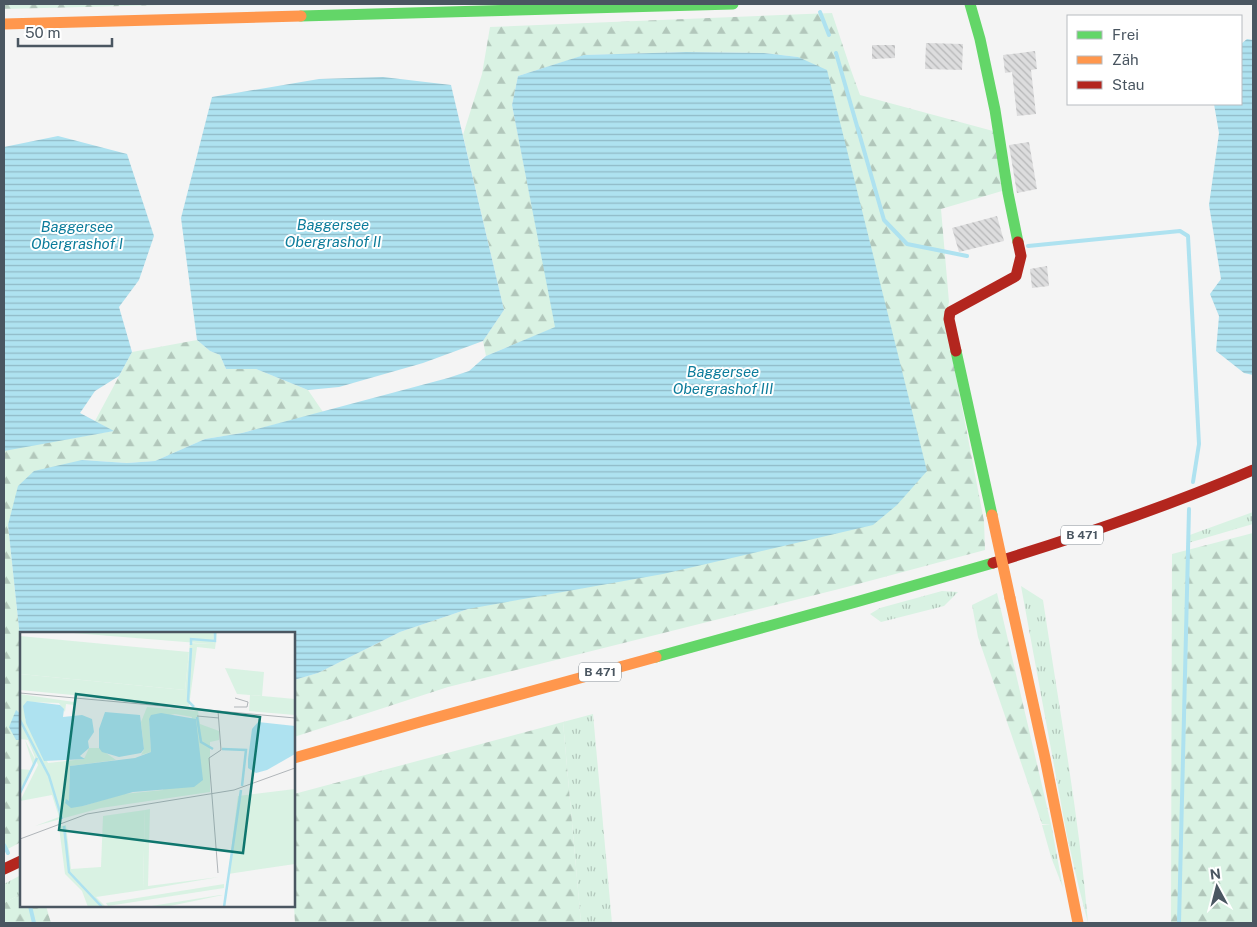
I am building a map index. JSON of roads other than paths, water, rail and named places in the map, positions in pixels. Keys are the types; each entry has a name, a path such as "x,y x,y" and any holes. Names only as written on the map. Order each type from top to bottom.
{"main road":[{"path":"4,24 733,4"},
{"path":"970,4 980,39 995,110 1008,193 1021,256 1016,276 950,312 949,319 1045,758 1078,923"},
{"name":"B 471","path":"295,758 456,710 971,570 1141,514 1222,484 1253,470"},
{"path":"4,869 20,861"}],"water":[{"path":"1247,39 1253,40 1253,375 1244,373 1216,351 1219,316 1210,294 1221,279 1209,205 1219,133 1214,105 1242,105 1242,43"},
{"name":"Baggersee Obergrashof III","path":"686,52 764,53 798,57 827,70 927,471 897,505 873,525 663,574 468,609 400,632 318,673 295,680 295,632 20,632 20,638 8,525 18,486 34,471 82,460 127,463 155,461 205,439 242,433 469,371 486,356 555,327 512,105 518,76 584,55"},
{"name":"Baggersee Obergrashof II","path":"383,77 451,85 504,310 483,341 423,363 339,387 308,390 256,369 226,369 220,355 210,351 197,340 181,218 212,97 319,79"},
{"name":"Baggersee Obergrashof I","path":"58,136 127,154 154,236 139,280 119,307 132,352 119,376 95,391 80,413 114,431 4,451 4,147"},
{"path":"16,710 20,713 20,740 16,740 9,727"}],"waterway":[{"path":"820,12 829,35"},
{"path":"836,53 884,220 907,244 967,256"},
{"path":"1028,246 1180,231 1188,236 1199,444 1193,482"},
{"path":"1179,923 1189,509"},
{"path":"4,845 8,853"},
{"path":"30,907 34,923"}]}
